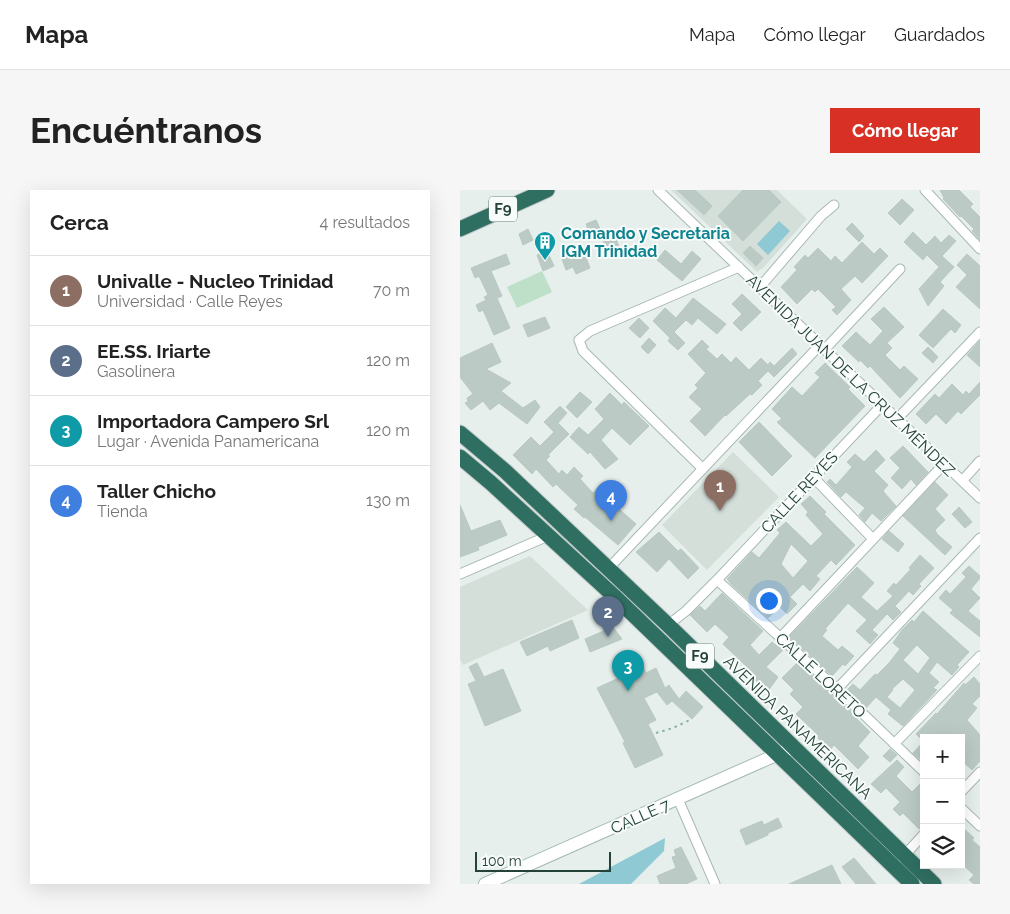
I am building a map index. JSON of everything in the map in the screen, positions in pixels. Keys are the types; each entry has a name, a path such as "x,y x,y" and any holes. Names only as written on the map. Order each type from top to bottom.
{"highway":[{"name":"F9","path":"460,229 547,190"},
{"name":"AVENIDA PANAMERICANA","path":"460,433 505,471 794,747 899,861 912,884"},
{"name":"AVENIDA PANAMERICANA","path":"460,456 614,596 778,755 899,861 934,884"}],"street":[{"name":"AVENIDA JUAN DE LA CRUZ MÉNDEZ","path":"658,190 980,498"},
{"path":"925,190 980,249"},
{"path":"760,288 821,216 834,205"},
{"path":"702,468 583,351 579,340 590,332 739,267"},
{"path":"608,569 702,468 900,269"},
{"path":"897,419 980,332"},
{"name":"CALLE REYES","path":"668,625 686,611 717,580 812,477 882,405"},
{"path":"962,481 980,461"},
{"path":"780,638 944,464"},
{"path":"812,477 873,539"},
{"path":"460,574 548,536"},
{"path":"837,689 980,538"},
{"name":"CALLE LORETO","path":"717,580 837,689 920,768"},
{"path":"894,744 980,656"},
{"name":"CALLE 7","path":"484,884 794,747"},
{"path":"965,788 980,772"},
{"path":"678,799 715,884"},
{"path":"965,812 980,826"},
{"path":"899,861 920,838"}],"path":[{"path":"656,734 690,720"}],"shaded area":[{"path":"671,190 777,190 807,219 764,267 757,272"},
{"path":"733,452 779,497 707,570 662,525"},
{"path":"530,556 588,610 463,665 460,659 460,587"}],"green space":[{"path":"542,271 552,292 517,308 507,287"}],"water":[{"path":"779,221 790,231 768,255 757,244"},
{"path":"665,838 664,851 631,884 579,884"}],"building":[{"path":"677,190 695,190 712,206 704,215"},
{"path":"743,190 769,190 781,202 743,241 718,216"},
{"path":"940,190 959,190 973,204 970,207 980,217 980,240 972,231 974,229 943,199"},
{"path":"902,199 914,210 900,225 888,213"},
{"path":"596,220 602,233 591,238 586,224"},
{"path":"852,223 864,236 859,242 846,229"},
{"path":"528,229 533,240 523,245 519,234"},
{"path":"913,232 926,245 935,236 941,243 949,235 956,241 942,256 954,267 940,282 944,286 928,306 919,289 939,267 927,255 923,260 904,242"},
{"path":"615,236 619,247 606,251 603,240"},
{"path":"862,242 874,254 880,248 888,256 862,283 855,276 841,289 851,300 837,315 832,310 836,307 818,289 815,292 812,289 797,304 781,287 797,270 794,267 805,255 808,258 818,248 831,261 835,256 842,263"},
{"path":"750,246 763,258 756,266 743,253"},
{"path":"665,250 681,264 692,251 701,259 682,281 657,260"},
{"name":"Comando y Secretaria IGM Trinidad","path":"547,251 554,266 543,271 537,255"},
{"path":"506,254 510,264 491,271 502,296 497,298 510,328 494,335 483,310 479,312 476,305 486,300 484,297 488,295 479,276 475,278 471,268"},
{"path":"967,254 980,266 980,309 956,287 967,275 957,265"},
{"path":"573,255 575,259 585,255 590,268 576,274 573,267 566,270 562,259"},
{"path":"742,294 761,312 741,331 733,323 742,314 732,304"},
{"path":"693,298 726,324 717,334 698,318 692,325 686,320 674,332 685,343 678,350 668,341 670,338 653,321 665,308 676,318"},
{"path":"884,307 904,327 887,343 892,348 885,355 900,370 904,366 918,379 900,398 870,366 868,368 860,360 859,362 842,346 856,332 870,345 883,331 871,319"},
{"path":"943,309 961,325 955,333 951,329 933,348 919,335"},
{"path":"545,317 550,328 528,337 523,325"},
{"path":"639,318 649,328 640,338 629,328"},
{"path":"649,338 656,345 648,354 641,347"},
{"path":"702,340 709,347 706,349 717,359 722,354 731,363 736,357 749,370 761,358 768,365 770,362 774,366 792,348 797,354 774,377 768,371 758,381 762,385 725,415 705,436 690,421 702,409 689,397 698,388 695,385 706,373 688,354"},
{"path":"980,341 980,367 967,355"},
{"path":"492,343 501,362 486,369 511,383 501,391 523,408 535,400 540,407 527,424 499,403 490,410 483,401 471,410 465,403 468,402 467,398 473,394 460,377 460,358"},
{"path":"928,347 938,357 933,363 922,353"},
{"path":"825,363 850,387 848,389 865,406 815,458 777,422 782,419 772,409 792,387 802,396 820,377 815,373"},
{"path":"980,382 980,395 961,414 958,411 946,424 936,414 926,424 916,414 935,394 939,398 952,384 963,395 966,391 969,394"},
{"path":"580,392 592,402 577,418 566,407"},
{"path":"610,393 622,405 624,402 649,426 630,445 612,428 601,440 618,459 605,469 590,452 588,454 570,437 579,427 588,435 604,419 595,409"},
{"path":"560,406 567,413 558,423 569,434 548,455 550,456 546,460 559,474 562,470 567,475 574,467 583,476 580,479 593,493 601,484 607,490 603,495 636,524 618,545 574,509 578,505 556,484 553,487 536,469 532,474 513,455 531,437 540,446 554,432 544,422"},
{"path":"759,422 792,456 772,476 739,442"},
{"path":"903,446 928,472 916,485 911,479 902,489 891,478 900,468 890,458"},
{"path":"876,450 885,460 874,471 888,485 883,491 896,506 881,521 872,513 865,522 859,515 865,508 846,492 841,497 827,482 830,479 836,485 852,467 847,462 855,454 864,462"},
{"path":"935,482 948,495 935,509 945,520 935,530 952,547 945,555 903,516"},
{"path":"810,496 826,512 824,514 855,545 836,565 831,560 816,576 820,579 810,591 803,584 790,597 797,604 787,614 780,607 768,618 727,579 752,552 759,558 780,533 777,530 786,522 811,546 823,534 806,515 808,512 801,504","holes":["791,544 808,561 793,578 781,564"]},
{"path":"460,505 471,531 500,520 507,535 478,547 479,550 460,557"},
{"path":"959,507 972,522 965,528 952,514"},
{"path":"889,531 904,544 898,552 882,539"},
{"path":"659,532 678,551 681,549 699,568 688,579 669,559 657,572 636,552"},
{"path":"920,555 934,568 919,584 921,586 913,595 909,591 895,606 901,612 893,620 887,614 872,630 878,635 870,644 856,631 867,620 848,603 825,629 827,630 822,636 838,650 842,646 854,656 832,676 789,637 857,567 874,583 861,597 877,611 893,596 887,591 894,583 896,585 911,569 909,568"},
{"path":"969,566 980,576 971,589 980,598 968,611 980,621 980,637 950,613 953,610 939,598 946,590 950,594 966,577 962,573"},
{"path":"722,593 763,631 750,645 759,655 772,642 784,649 766,667 778,677 768,691 758,683 745,669 747,667 723,644 729,637 715,624 707,632 690,615 700,606 705,611"},
{"path":"923,611 969,652 957,665 959,667 952,675 937,662 929,673 939,682 933,688 937,690 903,726 888,714 891,710 876,697 866,708 847,690 853,684 860,690 889,663 900,649 893,643 912,620 914,622","holes":["917,645 930,658 918,674 903,660","903,679 915,690 900,708 887,697 892,689"]},
{"path":"572,620 579,638 550,651 548,646 527,656 520,642"},
{"path":"613,627 622,639 590,652 585,639"},
{"path":"798,662 858,718 870,732 858,746 869,757 858,769 834,745 830,750 818,738 819,736 796,714 803,707 790,694 794,690 782,678"},
{"path":"477,663 484,677 503,669 521,711 485,726 468,684 476,681 469,667"},
{"path":"643,667 646,673 656,668 665,688 669,685 679,699 686,691 703,707 692,719 672,701 667,705 657,692 644,698 656,720 648,724 663,755 635,768 623,743 625,742 597,688"},
{"path":"974,677 980,684 980,696 972,704 977,708 967,720 980,735 980,761 972,770 965,764 965,734 920,734 920,738 916,734 937,714 964,683 965,685"},
{"path":"920,745 920,759 913,753"},
{"path":"890,749 897,755 890,762 883,756"},
{"path":"897,760 904,767 896,776 912,792 920,784 920,828 903,813 900,816 893,809 900,802 886,788 881,793 871,784"},
{"path":"778,818 782,827 746,845 740,830 762,821 764,825"},
{"path":"965,830 980,847 980,884 974,884 969,880 974,875 965,867"},
{"path":"681,847 697,879 686,884 660,884 657,876 676,868 672,857 676,856 674,850"},
{"path":"854,858 876,884 856,884 842,867"},
{"path":"832,865 841,884 789,884"}],"place":[{"name":"Comando y Secretaria IGM Trinidad","path":"545,261"},
{"name":"Univalle - Nucleo Trinidad","path":"720,511"},
{"name":"Taller Chicho","path":"611,521"},
{"name":"EE.SS. Iriarte","path":"608,637"},
{"name":"Importadora Campero Srl","path":"628,691"}]}
